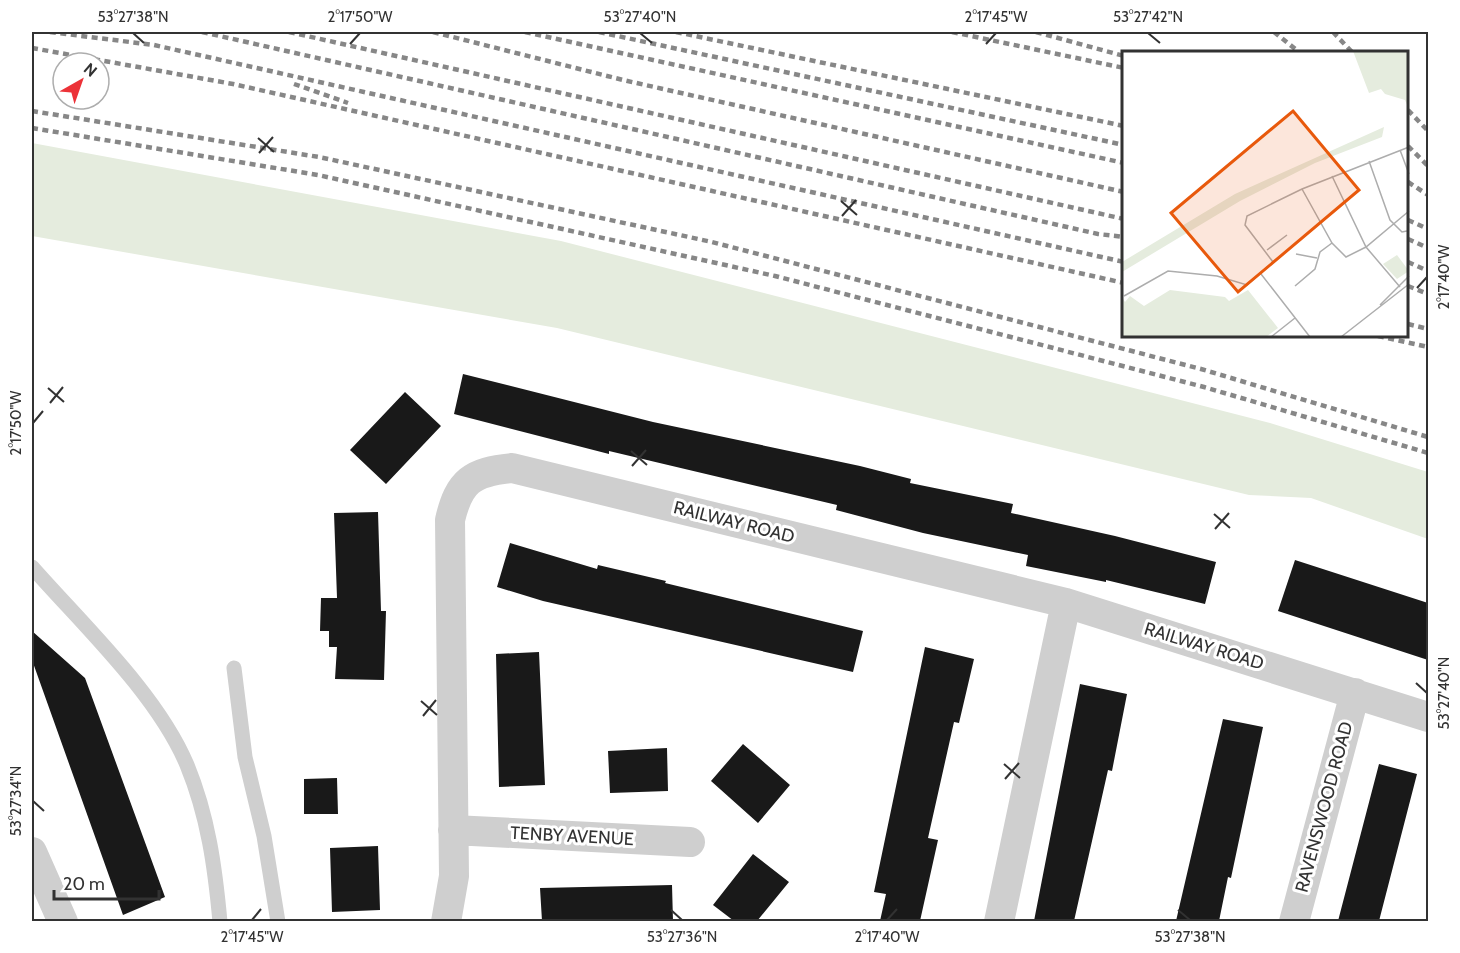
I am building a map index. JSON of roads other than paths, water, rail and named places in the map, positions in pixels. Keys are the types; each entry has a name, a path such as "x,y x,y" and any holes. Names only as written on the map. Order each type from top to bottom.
{"street":[{"name":"RAILWAY ROAD","path":"446,921 454,876 450,520 455,496 472,478 490,470 512,468 1066,603 1428,717"},
{"path":"999,921 1066,603"},
{"name":"RAVENSWOOD ROAD","path":"1294,921 1355,693"},
{"name":"TENBY AVENUE","path":"453,830 690,842"},
{"path":"32,852 63,921"}],"lane":[{"path":"32,567 140,691 162,720 186,764 207,825 215,864 220,921"},
{"path":"234,668 245,758 264,836 278,921"}],"railway":[{"path":"50,32 154,45 1122,262"},
{"path":"202,32 1098,234 1122,237"},
{"path":"289,32 1122,219"},
{"path":"433,32 623,80 1122,192"},
{"path":"525,32 1122,163"},
{"path":"599,32 1122,145"},
{"path":"676,32 1122,126"},
{"path":"952,32 1122,68"},
{"path":"1036,32 1122,55"},
{"path":"1274,32 1298,51"},
{"path":"1333,32 1351,51"},
{"path":"32,48 233,84 1122,283"},
{"path":"294,84 348,103"},
{"path":"32,111 319,157 712,242 1201,369 1428,437"},
{"path":"1409,111 1428,131"},
{"path":"32,128 318,175 775,276 1204,387 1428,453"},
{"path":"1409,147 1428,166"},
{"path":"1409,183 1428,195"},
{"path":"1409,220 1428,229"},
{"path":"1409,239 1428,248"},
{"path":"1409,262 1428,271"},
{"path":"1409,286 1428,294"},
{"path":"1409,324 1428,329"},
{"path":"1387,338 1428,347"}]}
